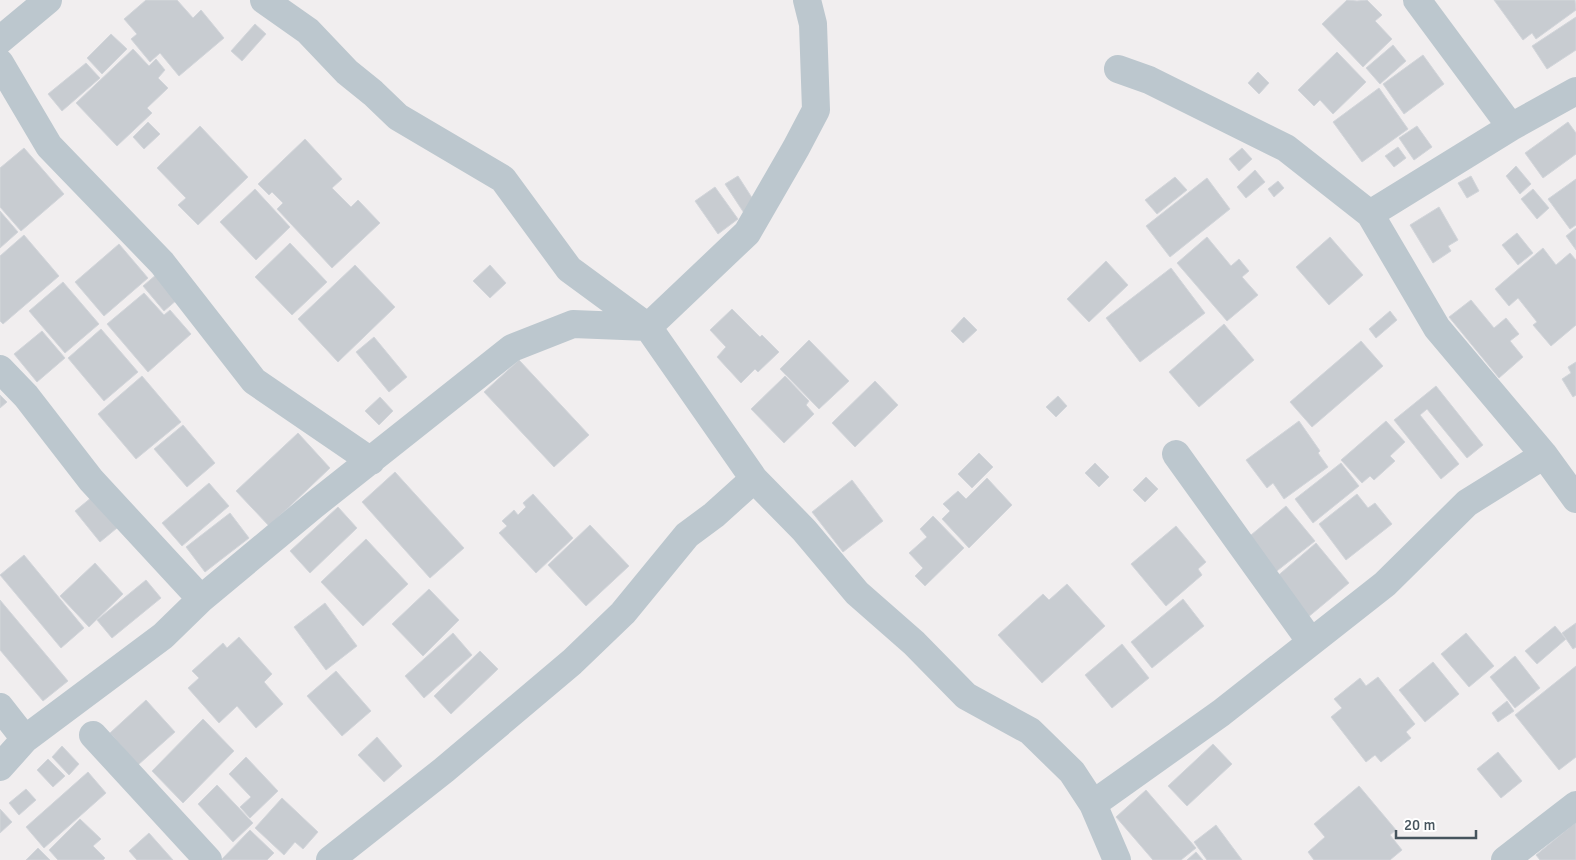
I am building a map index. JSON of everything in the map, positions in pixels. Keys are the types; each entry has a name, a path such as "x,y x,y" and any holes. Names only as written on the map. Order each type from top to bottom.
{"street":[{"path":"0,40 48,0"},
{"path":"264,0 308,31 347,72 398,117 503,179 569,269 648,327 754,479 804,530 857,594 914,643 966,696 1030,731 1072,772 1093,804 1116,860"},
{"path":"0,767 25,739 163,636 201,600 314,505 512,348 573,324 648,327 746,233 816,110 813,24 807,0"},
{"path":"1417,0 1511,127"},
{"path":"0,64 49,146 162,263 254,381 371,461"},
{"path":"1118,69 1149,80 1286,148 1370,214 1437,328 1544,455 1576,499"},
{"path":"1370,214 1511,127 1576,91"},
{"path":"0,369 26,396 91,480 201,600"},
{"path":"1176,454 1311,642"},
{"path":"1093,804 1220,713 1385,584 1467,503 1544,455"},
{"path":"330,860 444,770 572,662 623,613 687,535 714,515 754,479"},
{"path":"0,707 25,739"},
{"path":"93,735 208,860"},
{"path":"1505,860 1576,805"}],"building":[{"path":"146,0 177,0 193,18 201,10 224,38 179,76 160,53 150,62 131,39 137,34 124,19"},
{"path":"1347,0 1367,0 1382,15 1375,21 1392,39 1363,67 1322,24"},
{"path":"1494,0 1575,0 1576,10 1536,39 1532,33 1523,40"},
{"path":"1576,17 1576,50 1547,69 1532,46"},
{"path":"255,24 266,34 242,61 231,51"},
{"path":"111,34 127,49 102,74 87,58"},
{"path":"1393,45 1406,61 1380,84 1366,68"},
{"path":"133,49 149,66 156,59 165,70 158,78 168,88 147,108 152,113 117,146 76,103"},
{"path":"1337,52 1366,82 1333,114 1320,100 1314,106 1298,90"},
{"path":"1423,55 1444,84 1404,114 1383,84"},
{"path":"86,63 100,78 62,111 48,94"},
{"path":"1258,72 1269,83 1259,94 1248,83"},
{"path":"1379,88 1408,129 1362,162 1333,122"},
{"path":"148,122 160,134 144,149 133,137"},
{"path":"1568,122 1576,133 1576,154 1543,178 1525,153"},
{"path":"200,126 248,177 198,225 178,205 186,198 157,168"},
{"path":"1417,126 1432,147 1414,160 1399,138"},
{"path":"305,139 342,179 332,188 351,207 358,200 380,223 332,268 277,209 283,203 272,192 269,195 258,184"},
{"path":"1398,147 1406,158 1394,167 1385,156"},
{"path":"24,148 64,194 21,231 0,207 0,168"},
{"path":"1242,148 1252,159 1239,171 1229,159"},
{"path":"1516,166 1531,184 1520,194 1506,176"},
{"path":"1255,170 1265,182 1246,198 1237,187"},
{"path":"738,176 756,204 744,213 725,184"},
{"path":"1471,176 1479,191 1467,198 1458,183"},
{"path":"1175,177 1187,190 1157,214 1145,200"},
{"path":"1207,178 1230,209 1170,257 1146,226"},
{"path":"1576,179 1576,225 1570,229 1548,199"},
{"path":"1278,181 1284,188 1274,197 1268,189"},
{"path":"715,187 738,219 718,234 695,201"},
{"path":"255,189 290,227 256,260 220,222"},
{"path":"1533,189 1549,208 1537,219 1521,199"},
{"path":"1439,207 1458,240 1448,246 1451,251 1433,263 1410,225"},
{"path":"0,211 18,232 0,248"},
{"path":"1576,228 1576,250 1566,236"},
{"path":"1517,233 1533,253 1518,265 1502,245"},
{"path":"24,235 59,276 3,324 0,321 0,256"},
{"path":"1207,237 1231,266 1239,259 1249,271 1242,277 1258,295 1227,321 1177,263"},
{"path":"1330,237 1363,275 1329,305 1296,267"},
{"path":"290,243 327,282 292,315 255,277"},
{"path":"119,244 148,278 104,316 75,282"},
{"path":"1543,248 1556,265 1570,253 1576,260 1576,325 1551,346 1533,325 1537,322 1518,298 1509,306 1495,289"},
{"path":"1106,261 1128,285 1089,322 1067,299"},
{"path":"355,265 395,307 338,362 298,319"},
{"path":"490,265 506,283 490,298 473,281"},
{"path":"1171,268 1205,313 1140,362 1106,318"},
{"path":"157,274 178,299 164,311 143,286"},
{"path":"63,282 99,324 65,353 29,311"},
{"path":"144,293 164,315 170,310 191,334 148,372 107,324"},
{"path":"1471,300 1494,328 1506,318 1519,334 1510,341 1523,357 1499,378 1449,317"},
{"path":"732,309 760,337 762,335 779,352 758,372 755,369 741,383 717,357 726,347 710,330"},
{"path":"1390,311 1397,320 1376,338 1369,329"},
{"path":"964,317 977,330 963,343 951,331"},
{"path":"1224,324 1254,360 1199,407 1169,372"},
{"path":"101,329 138,372 104,401 68,358"},
{"path":"42,331 65,358 37,382 14,354"},
{"path":"374,337 407,377 389,392 356,352"},
{"path":"809,340 849,381 819,409 780,369"},
{"path":"1361,341 1383,366 1312,427 1290,402"},
{"path":"519,360 589,435 554,467 484,392"},
{"path":"1576,362 1576,395 1573,397 1562,379 1571,373 1568,367"},
{"path":"142,376 181,422 136,459 98,414"},
{"path":"785,376 809,401 806,405 814,414 784,443 751,409"},
{"path":"875,381 898,405 855,447 832,423"},
{"path":"1436,386 1483,445 1467,458 1427,409 1420,415 1459,464 1441,479 1394,420"},
{"path":"0,395 7,402 0,408"},
{"path":"1058,396 1067,406 1056,417 1046,407"},
{"path":"380,397 393,411 379,425 365,411"},
{"path":"1299,421 1320,451 1318,453 1328,467 1284,499 1273,483 1267,488 1246,460"},
{"path":"1386,421 1405,442 1390,456 1395,461 1374,480 1370,476 1362,483 1341,460"},
{"path":"183,425 215,463 187,487 154,449"},
{"path":"298,433 330,468 269,526 236,491"},
{"path":"979,453 993,467 972,488 958,474"},
{"path":"1095,463 1109,477 1099,487 1085,473"},
{"path":"1341,463 1359,486 1313,523 1295,499"},
{"path":"395,472 464,548 430,578 362,502"},
{"path":"1146,477 1158,489 1145,502 1133,490"},
{"path":"987,478 1012,505 969,548 942,519 950,511 943,504 958,491 966,499"},
{"path":"852,480 883,521 843,552 812,512"},
{"path":"209,483 229,506 182,546 162,523"},
{"path":"533,494 573,538 536,573 499,533 507,526 502,521 514,510 518,515 526,507 523,503"},
{"path":"1357,494 1368,508 1375,503 1392,524 1346,560 1319,524"},
{"path":"92,497 117,528 100,542 75,511"},
{"path":"1286,506 1315,541 1273,574 1245,540"},
{"path":"338,507 357,528 310,573 290,551"},
{"path":"230,513 249,538 205,572 186,547"},
{"path":"933,516 964,548 925,586 915,576 923,568 909,553 927,537 920,529"},
{"path":"590,525 629,566 586,606 548,565"},
{"path":"1176,526 1206,562 1198,569 1202,575 1166,606 1131,564"},
{"path":"366,539 408,584 363,626 321,582"},
{"path":"1316,543 1349,583 1307,618 1274,579"},
{"path":"24,555 84,628 61,648 0,575"},
{"path":"95,563 123,594 89,627 60,596"},
{"path":"146,580 161,598 112,638 97,620"},
{"path":"1067,584 1105,626 1042,683 998,635 1043,594 1049,600"},
{"path":"429,589 459,620 423,656 392,624"},
{"path":"1183,599 1204,626 1152,668 1131,642"},
{"path":"0,600 68,681 43,701 0,650"},
{"path":"325,603 357,646 326,670 294,627"},
{"path":"1576,623 1576,647 1573,649 1562,633"},
{"path":"1555,626 1566,639 1537,664 1525,651"},
{"path":"453,633 472,655 424,698 405,676"},
{"path":"1466,633 1494,666 1469,687 1441,654"},
{"path":"239,637 272,674 264,682 283,704 256,728 237,706 219,723 188,688 199,678 192,671 223,643 227,648"},
{"path":"1122,644 1149,678 1112,708 1085,675"},
{"path":"480,651 498,669 451,714 434,696"},
{"path":"1515,656 1540,688 1515,708 1490,677"},
{"path":"1433,662 1459,694 1425,722 1399,690"},
{"path":"1576,666 1576,757 1559,770 1515,715"},
{"path":"336,671 371,711 342,736 307,696"},
{"path":"1378,677 1415,724 1406,732 1411,738 1381,762 1375,755 1366,762 1331,717 1342,708 1334,699 1360,678 1366,686"},
{"path":"146,700 175,732 138,765 110,733"},
{"path":"1507,701 1514,711 1498,722 1492,713"},
{"path":"203,719 234,751 183,803 152,771"},
{"path":"377,737 402,766 384,782 358,755"},
{"path":"1213,744 1232,764 1187,806 1168,786"},
{"path":"62,746 79,764 69,775 52,757"},
{"path":"1498,752 1522,781 1501,798 1477,769"},
{"path":"246,757 278,791 250,818 240,807 251,797 229,774"},
{"path":"48,759 65,776 53,787 37,770"},
{"path":"88,772 106,793 44,848 26,827"},
{"path":"217,785 253,823 233,842 198,804"},
{"path":"1359,786 1396,830 1390,835 1402,850 1390,860 1314,860 1308,852 1325,837 1314,824"},
{"path":"26,789 36,800 19,815 9,803"},
{"path":"1146,790 1196,848 1181,860 1153,860 1116,817"},
{"path":"282,798 318,832 303,849 295,842 284,855 255,828"},
{"path":"0,809 12,822 0,833"},
{"path":"80,819 101,839 93,846 105,858 103,860 58,860 49,850"},
{"path":"1576,822 1576,860 1540,860 1536,855"},
{"path":"1216,825 1242,860 1207,860 1194,842"},
{"path":"250,830 274,853 267,860 221,860"},
{"path":"149,833 173,860 137,860 129,851"},
{"path":"38,848 50,860 26,860"},
{"path":"1196,852 1203,860 1187,860"}]}
